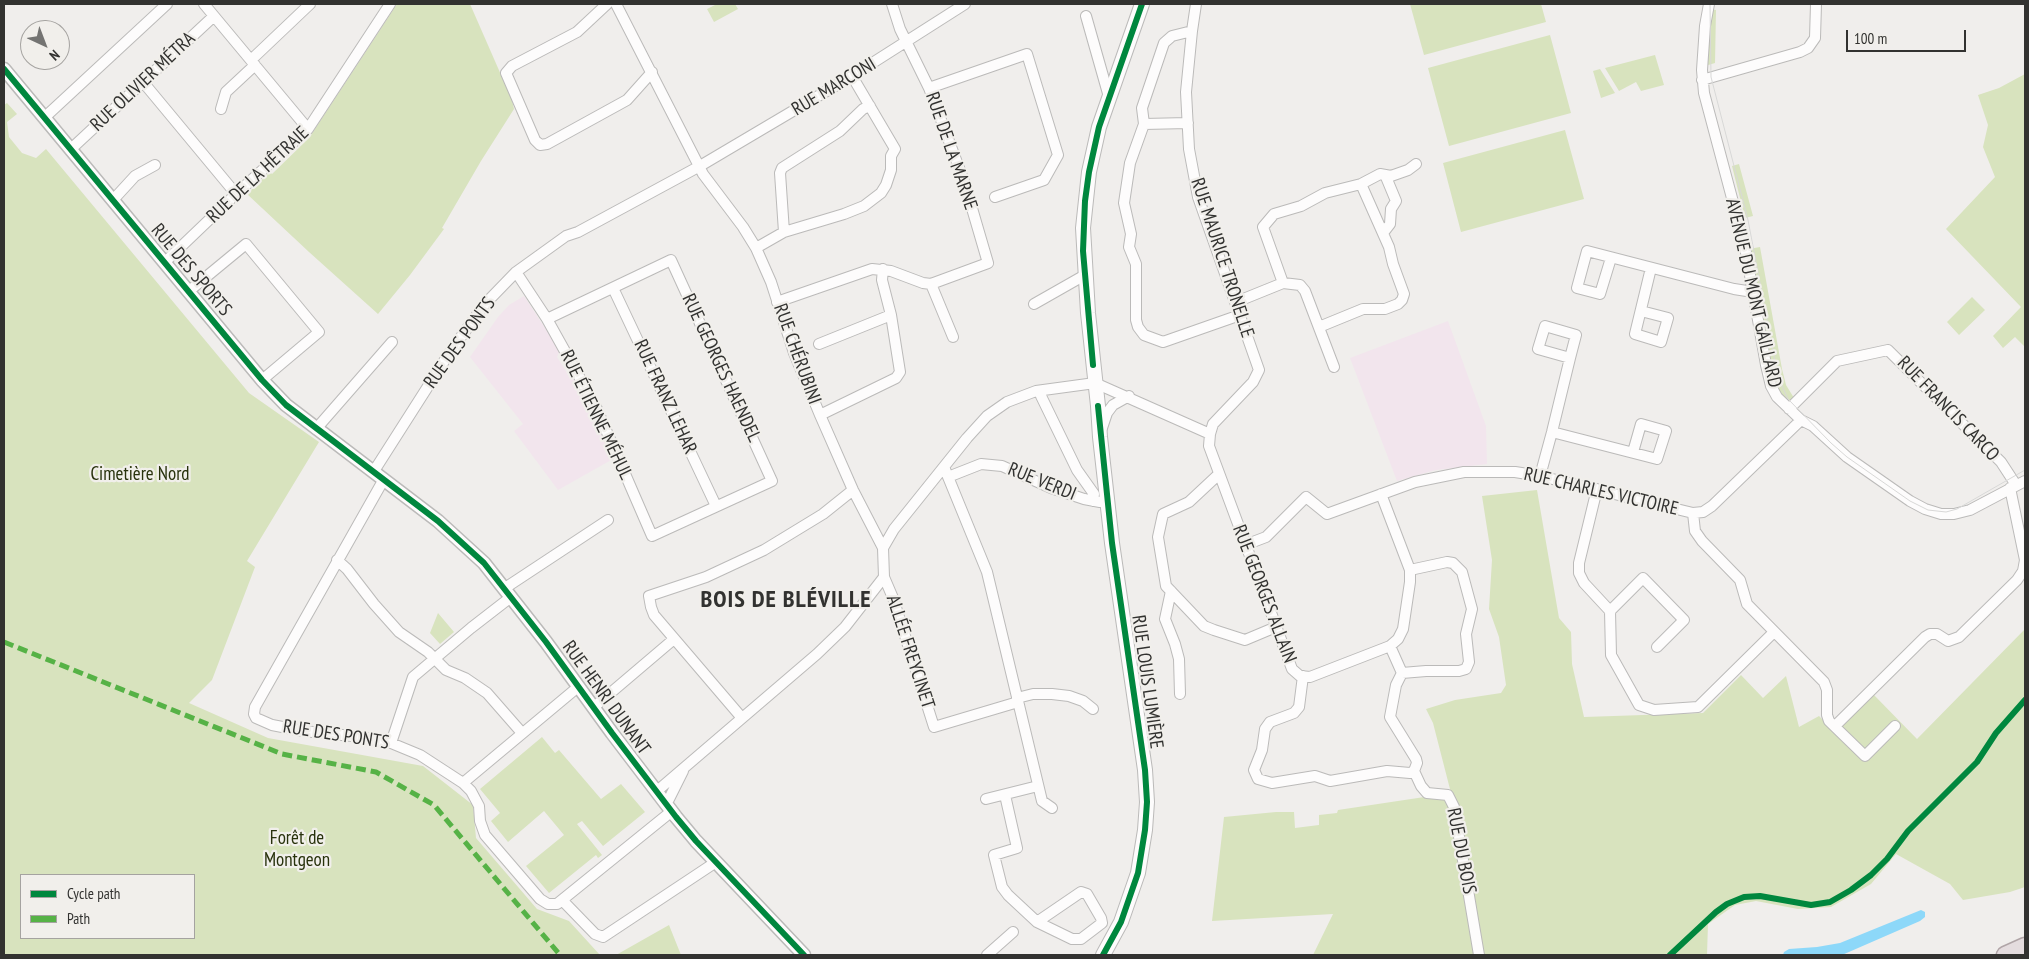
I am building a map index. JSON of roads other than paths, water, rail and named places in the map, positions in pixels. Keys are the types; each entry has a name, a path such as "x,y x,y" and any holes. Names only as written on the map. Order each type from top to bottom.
{"highway":[{"path":"2005,955 2025,946"}],"main road":[{"name":"RUE LOUIS LUMIÈRE","path":"1103,955 1121,922 1138,873 1146,830 1147,802 1145,770 1112,543 1100,437 1085,275 1083,228 1089,172 1099,127 1142,4"}],"street":[{"path":"44,117 167,4"},
{"path":"204,4 308,129"},
{"path":"221,109 226,92 310,4"},
{"name":"RUE DE LA HÊTRAIE","path":"164,262 308,129 390,4"},
{"path":"607,4 577,32 512,66 506,73 535,140 540,145 547,144 627,100 652,72"},
{"name":"RUE DE LA MARNE","path":"892,4 900,29 929,88 964,181 988,264 931,284"},
{"name":"RUE MARCONI","path":"700,166 852,76 966,4"},
{"name":"RUE MAURICE TRONELLE","path":"1196,4 1186,92 1189,149 1198,197 1255,357 1258,374 1253,382 1213,424 1210,434"},
{"name":"AVENUE DU MONT GAILLARD","path":"1709,4 1705,26 1702,80 1704,93 1739,222 1771,386 1777,397 1801,420 1813,426 1830,443 1859,466 1910,501 1928,510 1941,514 1954,514 1970,510 2017,485"},
{"path":"1702,80 1800,52 1808,48 1815,38 1816,4"},
{"name":"RUE CHÉRUBINI","path":"620,6 704,174 756,248 794,353 820,415 853,490 883,548"},
{"name":"RUE OLIVIER MÉTRA","path":"71,149 214,16"},
{"path":"1086,16 1109,97"},
{"path":"1192,31 1172,36 1164,44 1142,108 1144,124 1130,164 1124,203 1131,234 1128,247 1136,264 1136,320 1138,327 1144,335 1163,342 1240,315"},
{"path":"929,88 1027,54 1058,155 1044,180 995,198"},
{"name":"RUE DES SPORTS","path":"4,69 262,380 286,405 379,474"},
{"path":"756,248 784,232 844,214 873,200 886,185 891,156 895,148 852,76"},
{"path":"143,82 236,194"},
{"path":"784,232 780,173 782,168 840,131 863,109 870,106"},
{"path":"1144,124 1188,122"},
{"path":"1282,284 1263,227 1274,214 1301,206 1325,193 1361,184 1380,174 1386,176 1408,170 1416,164"},
{"path":"113,200 135,176 155,165"},
{"name":"RUE DES PONTS","path":"562,900 552,905 540,899 485,834 480,821 479,806 471,791 463,783 420,755 391,742 303,731 262,722 254,714 255,707 337,560 379,474 448,355 484,305 516,272 566,236 578,232 700,166"},
{"path":"1382,233 1390,224 1391,209 1396,201 1386,176"},
{"path":"1319,327 1363,309 1386,309 1398,304 1404,294 1382,233 1361,184"},
{"path":"189,291 246,244 319,332 262,380"},
{"path":"1611,258 1734,289 1753,292"},
{"name":"RUE GEORGES HAENDEL","path":"547,319 671,260 772,481 652,536"},
{"path":"1641,311 1651,268"},
{"path":"777,302 872,269 883,269 931,284 953,336"},
{"path":"820,415 896,378 900,372 891,315 882,280 883,269"},
{"name":"RUE ÉTIENNE MÉHUL","path":"516,272 547,319 596,407 652,536"},
{"path":"1034,304 1085,275"},
{"path":"1236,302 1282,284 1300,284 1306,291 1334,367"},
{"name":"RUE FRANZ LEHAR","path":"613,288 716,506"},
{"path":"820,344 891,315"},
{"path":"316,429 392,342"},
{"name":"RUE FRANCIS CARCO","path":"1789,409 1837,361 1888,350 1978,439 2017,485"},
{"path":"1540,476 1570,358"},
{"path":"883,548 894,529 987,416 1007,402 1036,391 1095,382 1210,434"},
{"path":"1041,396 1077,470 1094,494 1093,501"},
{"path":"1100,437 1107,413 1113,405 1129,396"},
{"name":"RUE CHARLES VICTOIRE","path":"1245,545 1266,537 1306,497 1327,514 1415,482 1464,472 1515,472 1540,476 1693,513 1703,512 1712,506 1801,420"},
{"path":"1552,432 1633,452"},
{"name":"RUE GEORGES ALLAIN","path":"1210,434 1209,446 1292,669 1303,676 1310,677 1390,646"},
{"name":"RUE VERDI","path":"948,477 981,464 1002,466 1051,488 1093,501 1108,500"},
{"path":"944,467 987,572 1042,801 1052,808"},
{"name":"RUE HENRI DUNANT","path":"379,474 455,536 484,563 668,806 716,862 804,955"},
{"path":"1219,474 1189,502 1163,514 1158,537 1166,586 1204,626 1214,630 1245,640 1276,627"},
{"path":"1835,726 1925,637 1930,634 1937,634 1948,640 1959,637 2017,580 2023,571 2025,560 2017,485"},
{"path":"1597,489 1579,563 1579,573 1584,583 1610,611 1611,655 1639,705 1654,710 1698,707 1774,632"},
{"path":"742,718 654,615 650,607 649,596 706,577 764,550 823,514 853,490"},
{"path":"1381,494 1410,570 1403,630 1398,640 1390,646 1402,673"},
{"path":"1693,513 1696,532 1740,580 1746,604 1824,682 1827,690 1826,715 1835,726 1865,756 1895,726"},
{"path":"391,742 413,677 477,623 508,593 608,520"},
{"name":"ALLÉE FREYCINET","path":"883,548 884,577 893,598 934,727 1017,700"},
{"path":"337,560 347,569 399,632 446,670 465,678 487,693 522,733"},
{"path":"1402,673 1459,671 1466,669 1470,662 1466,634 1472,609 1462,572 1453,563 1446,562 1410,570"},
{"path":"657,791 817,654 845,627 884,577"},
{"path":"1610,611 1643,578 1684,620 1657,647"},
{"path":"1170,591 1165,619 1179,659 1180,694"},
{"path":"594,708 674,639"},
{"path":"1303,676 1299,707 1294,713 1270,722 1265,729 1262,750 1254,770 1258,779 1272,783 1315,776 1330,781 1386,771 1410,773 1414,771 1417,764 1416,759 1390,717 1396,685 1402,673"},
{"path":"463,783 578,687"},
{"path":"1017,700 1033,694 1069,696 1082,701 1093,709"},
{"path":"686,766 669,799 668,806 562,900 599,937 716,862"},
{"name":"RUE DU BOIS","path":"1414,771 1420,786 1427,793 1448,795 1454,807 1479,955"},
{"path":"986,800 1038,786"},
{"path":"1005,795 1017,848 994,855 1002,887 1005,891 1037,922 1072,939 1081,939 1102,923 1087,894 1081,892 1037,922"},
{"path":"987,955 1013,932"}],"water":[{"path":"1921,910 1925,912 1925,917 1920,921 1842,955 1783,955 1789,949 1840,943"}],"tram line":[{"path":"1710,4 1711,77 1748,220 1778,377 1788,399 1847,457 1910,501 1928,510 1946,512 1957,509 2025,470"}],"district":[{"name":"BOIS DE BLÉVILLE","path":"786,600"}],"park label":[{"name":"Cimetière Nord","path":"140,475"},
{"name":"Forêt de Montgeon","path":"297,850"}]}
